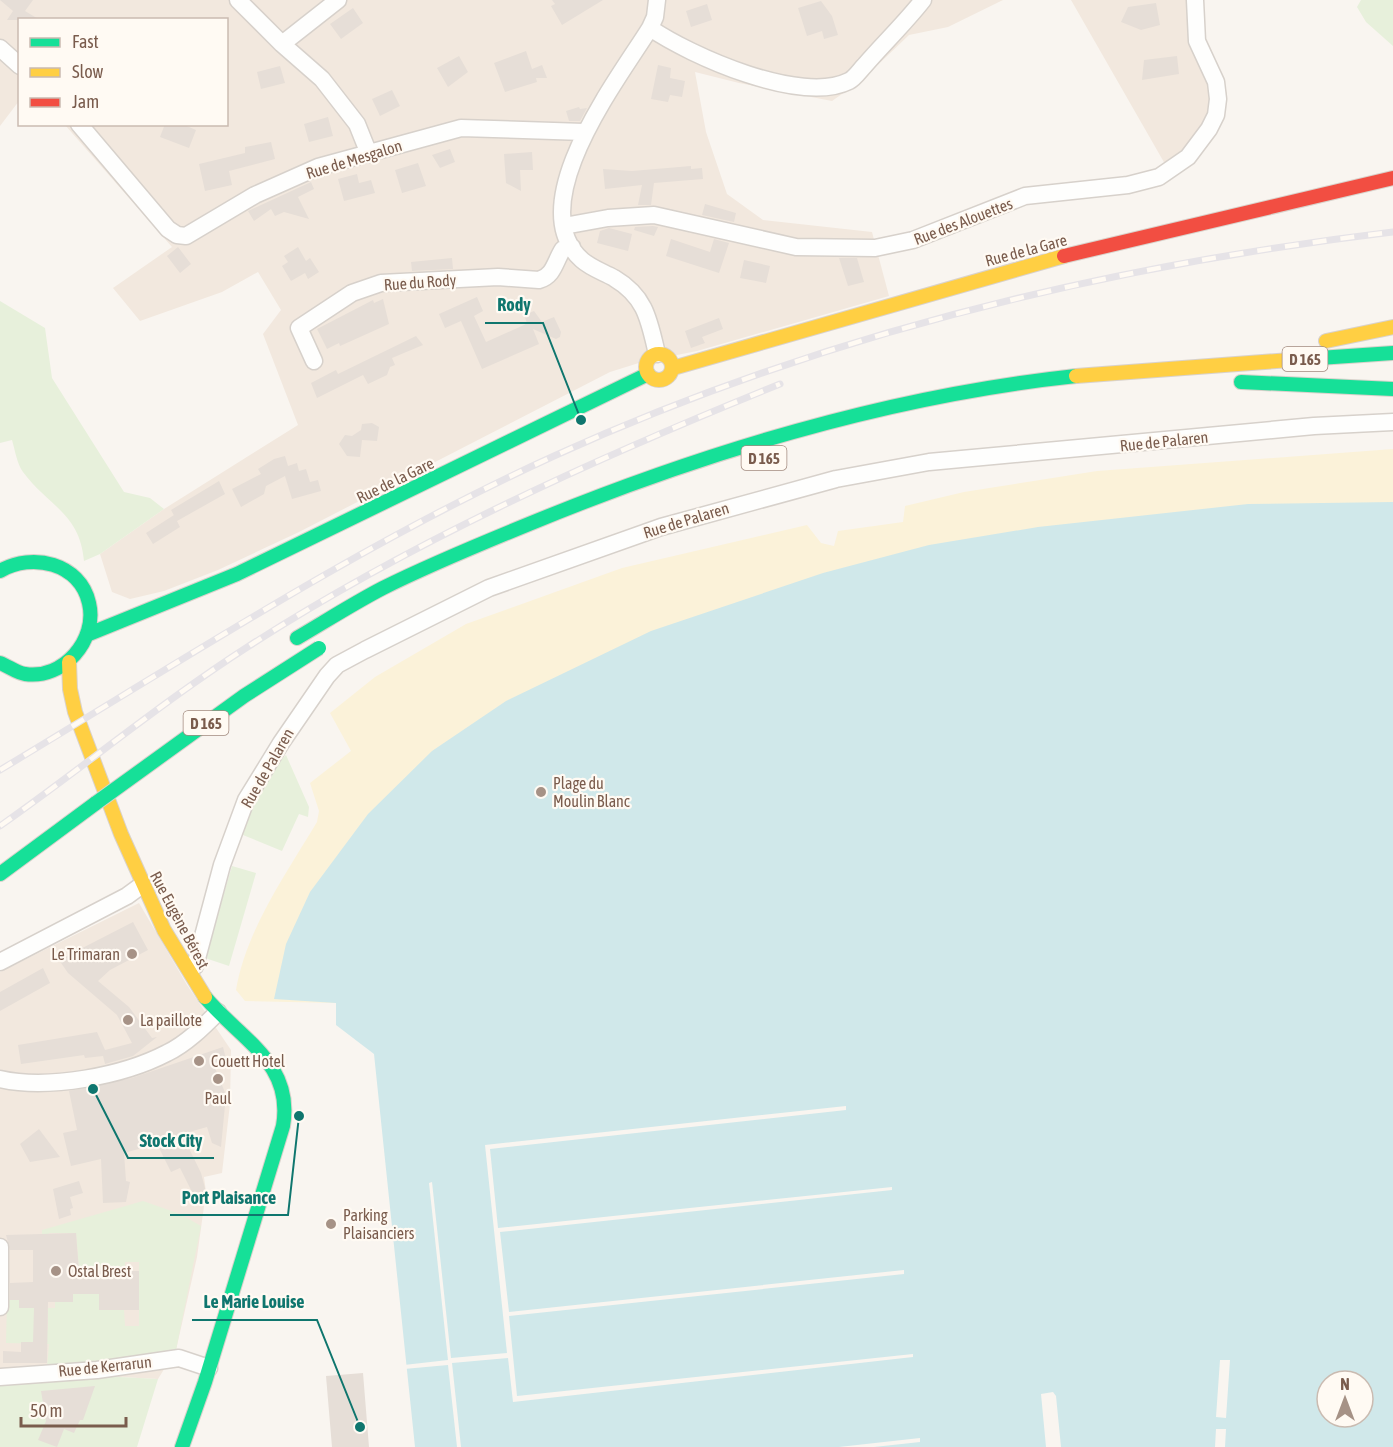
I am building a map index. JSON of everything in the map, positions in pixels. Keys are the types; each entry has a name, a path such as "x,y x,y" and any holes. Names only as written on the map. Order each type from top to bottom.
{"main road":[{"name":"Rue de la Gare","path":"89,634 237,574 648,374 660,381 671,375 673,368 1074,254 1393,178"},
{"path":"1217,365 1393,327"},
{"name":"D 165","path":"292,641 382,588 463,552 651,476 753,443 904,403 1020,383 1119,372 1393,353"},
{"path":"648,374 646,362 657,354 668,358 673,368"},
{"name":"D 165","path":"1370,374 1236,383 1393,389"},
{"path":"0,571 27,560 50,562 67,570 80,581 91,614 89,634 81,649 69,662 57,669 39,674 21,673 0,663"},
{"name":"Rue de la Gare","path":"88,600 110,606 154,606"},
{"name":"D 165","path":"4,871 244,696 324,645"},
{"name":"Rue Eugène Bérest","path":"69,662 70,696 104,791 142,885 186,970 218,1012 255,1048 280,1080 285,1095 286,1110 210,1368 182,1447"},
{"path":"0,684 21,673"},
{"path":"39,674 58,684 70,696"},
{"path":"88,788 116,768"}],"street":[{"path":"238,0 282,44 322,79 357,124 369,154"},
{"path":"282,44 338,0"},
{"path":"650,28 671,42 743,74 811,88 833,87 851,80 923,0"},
{"name":"Rue des Alouettes","path":"564,226 608,218 654,215 779,245 824,249 875,248 913,240 1025,196 1128,185 1159,177 1188,157 1209,129 1216,115 1218,99 1216,82 1197,41 1195,0"},
{"path":"657,354 641,302 625,285 581,260 572,247 564,226 567,180 572,158 585,132 650,28 660,1"},
{"path":"0,48 18,64"},
{"name":"Rue de Mesgalon","path":"81,126 168,229 177,235 186,236 255,195 318,167 461,129 585,132"},
{"name":"Rue du Rody","path":"314,361 299,328 367,286 498,277 539,280 546,278 552,272 563,249 572,247"},
{"name":"Rue de Palaren","path":"195,966 222,866 246,800 280,742 327,676 338,665 365,650 489,588 661,527 798,488 859,474 929,462 1314,426 1393,422"},
{"path":"0,962 127,896 142,885"},
{"path":"0,1079 36,1085 56,1083 147,1062 170,1052 218,1012"},
{"path":"0,1247 0,1307"},
{"name":"Rue de Kerrarun","path":"0,1377 97,1370 179,1358 210,1368"}],"shaded area":[{"path":"0,0 1003,0 948,27 909,35 862,80 832,101 695,72 706,132 727,194 763,220 872,232 889,296 697,351 642,362 610,372 299,532 218,570 164,591 130,599 112,592 100,554 164,509 298,425 263,334 281,310 258,272 222,292 140,321 113,288 172,247 66,126 228,126 228,18 18,18 18,102 0,126"},
{"path":"1071,0 1199,0 1206,49 1227,93 1219,128 1165,164"},
{"path":"139,903 187,985 231,1050 230,1104 222,1173 204,1177 206,1192 197,1257 176,1350 158,1379 101,1376 0,1383 0,972"}],"green space":[{"path":"1361,0 1393,0 1393,46 1366,22 1357,7"},
{"path":"0,301 45,328 52,378 124,492 150,498 164,509 100,554 84,561 81,545 70,521 23,472 12,440 0,443"},
{"path":"286,755 309,807 308,817 299,814 282,851 243,835 254,803 265,781 278,762"},
{"path":"232,866 256,873 229,966 205,958"},
{"path":"143,1201 180,1214 201,1226 176,1350 97,1364 47,1367 49,1344 6,1343 7,1300 19,1300 20,1308 34,1308 34,1329 48,1330 48,1308 55,1308 55,1302 73,1302 73,1294 99,1287 99,1310 124,1310 125,1326 139,1326 139,1262 125,1262 125,1271 112,1273 109,1268 79,1268 76,1233 49,1233 49,1236 42,1236 42,1230"},
{"path":"101,1376 158,1379 137,1447 0,1447 0,1383"}],"sand":[{"path":"1393,449 1393,673 336,1025 336,1003 245,1001 236,990 241,968 258,924 280,882 317,822 319,811 310,783 351,751 330,713 375,677 466,624 622,568 807,525 821,543 834,546 838,531 903,522 905,506 964,492 1097,471"}],"water":[{"path":"1393,502 1393,1447 415,1447 374,1054 336,1025 336,1003 274,999 286,944 310,892 368,814 432,751 506,701 651,631 823,573 929,545 1038,527 1248,504"}],"pier":[{"path":"846,1106 846,1110 490,1149 498,1228 892,1187 892,1190 500,1232 509,1312 904,1270 904,1274 509,1316 517,1396 913,1354 913,1357 513,1402 508,1358 452,1363 461,1447 457,1447 448,1365 404,1369 404,1365 448,1360 429,1183 432,1182 451,1358 507,1353 485,1145"},
{"path":"1220,1360 1230,1360 1226,1418 1216,1417"},
{"path":"1053,1392 1056,1396 1061,1447 1046,1447 1041,1394"},
{"path":"1216,1429 1226,1429 1225,1447 1215,1447"},
{"path":"920,1438 920,1442 874,1447 839,1447"}],"building":[{"path":"0,0 33,0 25,11 37,18 7,20 13,11"},
{"path":"552,0 603,0 562,25 551,6 555,4"},
{"path":"821,1 832,16 838,35 824,39 822,31 807,36 798,8"},
{"path":"1156,3 1160,25 1141,30 1121,22 1128,7"},
{"path":"707,4 712,20 691,27 686,11"},
{"path":"353,8 363,23 341,39 330,24"},
{"path":"526,51 532,69 542,65 547,78 536,78 537,82 505,92 494,63"},
{"path":"459,56 468,72 448,87 437,68"},
{"path":"1177,56 1179,74 1142,80 1144,60"},
{"path":"658,65 671,68 670,78 685,81 682,97 670,95 668,102 651,99"},
{"path":"280,66 285,83 261,89 257,72"},
{"path":"392,90 400,106 380,116 372,99"},
{"path":"579,107 580,109 587,108 580,121 569,121 566,111"},
{"path":"328,117 333,136 309,142 304,124"},
{"path":"164,126 187,126 196,130 189,148 160,137"},
{"path":"271,142 275,159 229,171 232,185 205,191 199,164 245,153 245,147"},
{"path":"450,149 455,162 440,168 432,155"},
{"path":"532,152 533,170 520,170 521,191 506,183 504,154"},
{"path":"418,163 426,186 402,193 395,170"},
{"path":"691,166 691,169 702,168 703,179 654,183 651,205 638,205 642,185 605,189 603,169 632,171"},
{"path":"357,174 359,183 371,180 375,193 344,201 338,179"},
{"path":"311,182 314,189 298,197 309,219 284,212 275,216 271,209 254,221 248,211"},
{"path":"705,204 736,213 734,222 702,215"},
{"path":"635,227 658,227 654,236 634,230"},
{"path":"609,228 632,234 628,251 597,243 600,231"},
{"path":"671,239 710,252 714,239 729,243 719,273 666,256"},
{"path":"178,247 191,264 180,273 167,256"},
{"path":"298,247 306,261 310,258 319,272 308,279 305,273 291,281 282,266 288,262 284,256"},
{"path":"452,258 453,269 412,271 411,262"},
{"path":"839,258 857,258 864,282 848,286"},
{"path":"744,260 770,266 766,283 740,278"},
{"path":"477,297 483,311 474,316 486,342 524,325 527,323 524,315 534,311 542,322 554,317 561,332 560,337 556,339 533,329 539,344 482,369 461,321 445,328 439,314"},
{"path":"383,299 389,324 340,346 339,343 327,349 317,329 373,300 374,303"},
{"path":"719,318 723,329 702,337 705,343 691,348 685,331"},
{"path":"416,336 423,345 392,358 395,365 390,367 387,375 368,384 363,375 317,398 311,383 336,370 338,374"},
{"path":"372,423 379,427 377,441 362,440 360,457 347,456 339,444 345,435 352,436 361,430 362,424"},
{"path":"285,456 288,466 297,463 299,471 306,469 310,482 318,480 321,491 292,499 285,476 266,486 264,494 241,507 232,489 261,474 258,469 274,459"},
{"path":"219,481 225,494 177,521 171,510"},
{"path":"174,515 180,527 153,544 146,533"},
{"path":"133,922 148,950 110,970 98,981 129,1007 152,1038 157,1037 133,1056 105,1064 103,1056 85,1058 84,1055 21,1064 18,1045 97,1032 105,1050 132,1043 117,1015 68,973 59,960"},
{"path":"43,968 50,983 0,1011 0,992"},
{"path":"223,1047 226,1059 213,1063 226,1095 221,1147 212,1143 207,1127 182,1134 201,1173 206,1192 195,1198 180,1168 171,1172 157,1144 124,1153 126,1181 130,1182 126,1202 103,1203 101,1159 71,1166 63,1133 77,1130 69,1091 132,1078"},
{"path":"39,1129 60,1157 30,1162 20,1144"},
{"path":"79,1181 83,1193 70,1197 73,1208 70,1209 71,1215 59,1219 53,1189"},
{"path":"76,1233 79,1271 139,1271 139,1310 99,1310 99,1294 73,1294 73,1302 48,1302 47,1363 3,1363 3,1351 21,1352 21,1342 33,1342 34,1308 19,1308 19,1300 10,1300 10,1283 33,1282 33,1250 10,1250 6,1235"},
{"path":"363,1373 369,1447 332,1447 326,1376"},
{"path":"95,1386 83,1420 80,1420 74,1433 64,1429 57,1447 38,1440 46,1421 41,1391"}],"railway":[{"path":"0,770 341,565 482,490 654,413 756,375 860,341 964,312 1071,286 1178,264 1285,246 1393,232"},
{"path":"0,826 217,667 311,608 376,571 441,536 576,471 780,384"}],"traffic: fast":[{"path":"1304,359 1393,353"},
{"path":"89,634 237,574 648,374"},
{"path":"297,638 372,594 419,571 529,524 662,473 797,430 866,413 935,397 1076,376"},
{"path":"1241,382 1393,389"},
{"path":"0,571 26,562 40,562 65,570 76,578 84,589 89,603 90,617 88,631 75,655 52,671 25,674 0,663"},
{"path":"96,803 244,696 319,648"},
{"path":"0,874 96,803"},
{"path":"182,1447 205,1382 283,1126 284,1104 280,1085 272,1069 248,1040 205,997"}],"traffic: slow":[{"path":"673,368 1064,256"},
{"path":"1326,341 1393,327"},
{"path":"659,354 669,357 672,367 669,377 659,380 649,377 646,367 649,357 659,354"},
{"path":"1076,376 1304,359"},
{"path":"69,662 70,689 75,712 121,834 164,930 205,997"}],"traffic: jam":[{"path":"1064,256 1393,178"}],"place":[{"name":"Rody","path":"581,420"},
{"name":"Plage du Moulin Blanc","path":"541,792"},
{"name":"Le Trimaran","path":"132,954"},
{"name":"La paillote","path":"128,1020"},
{"name":"Couett Hotel","path":"199,1061"},
{"name":"Paul","path":"218,1079"},
{"name":"Stock City","path":"93,1089"},
{"name":"Port Plaisance","path":"299,1116"},
{"name":"Parking Plaisanciers","path":"331,1224"},
{"name":"Ostal Brest","path":"56,1271"},
{"name":"Le Marie Louise","path":"360,1427"}]}
